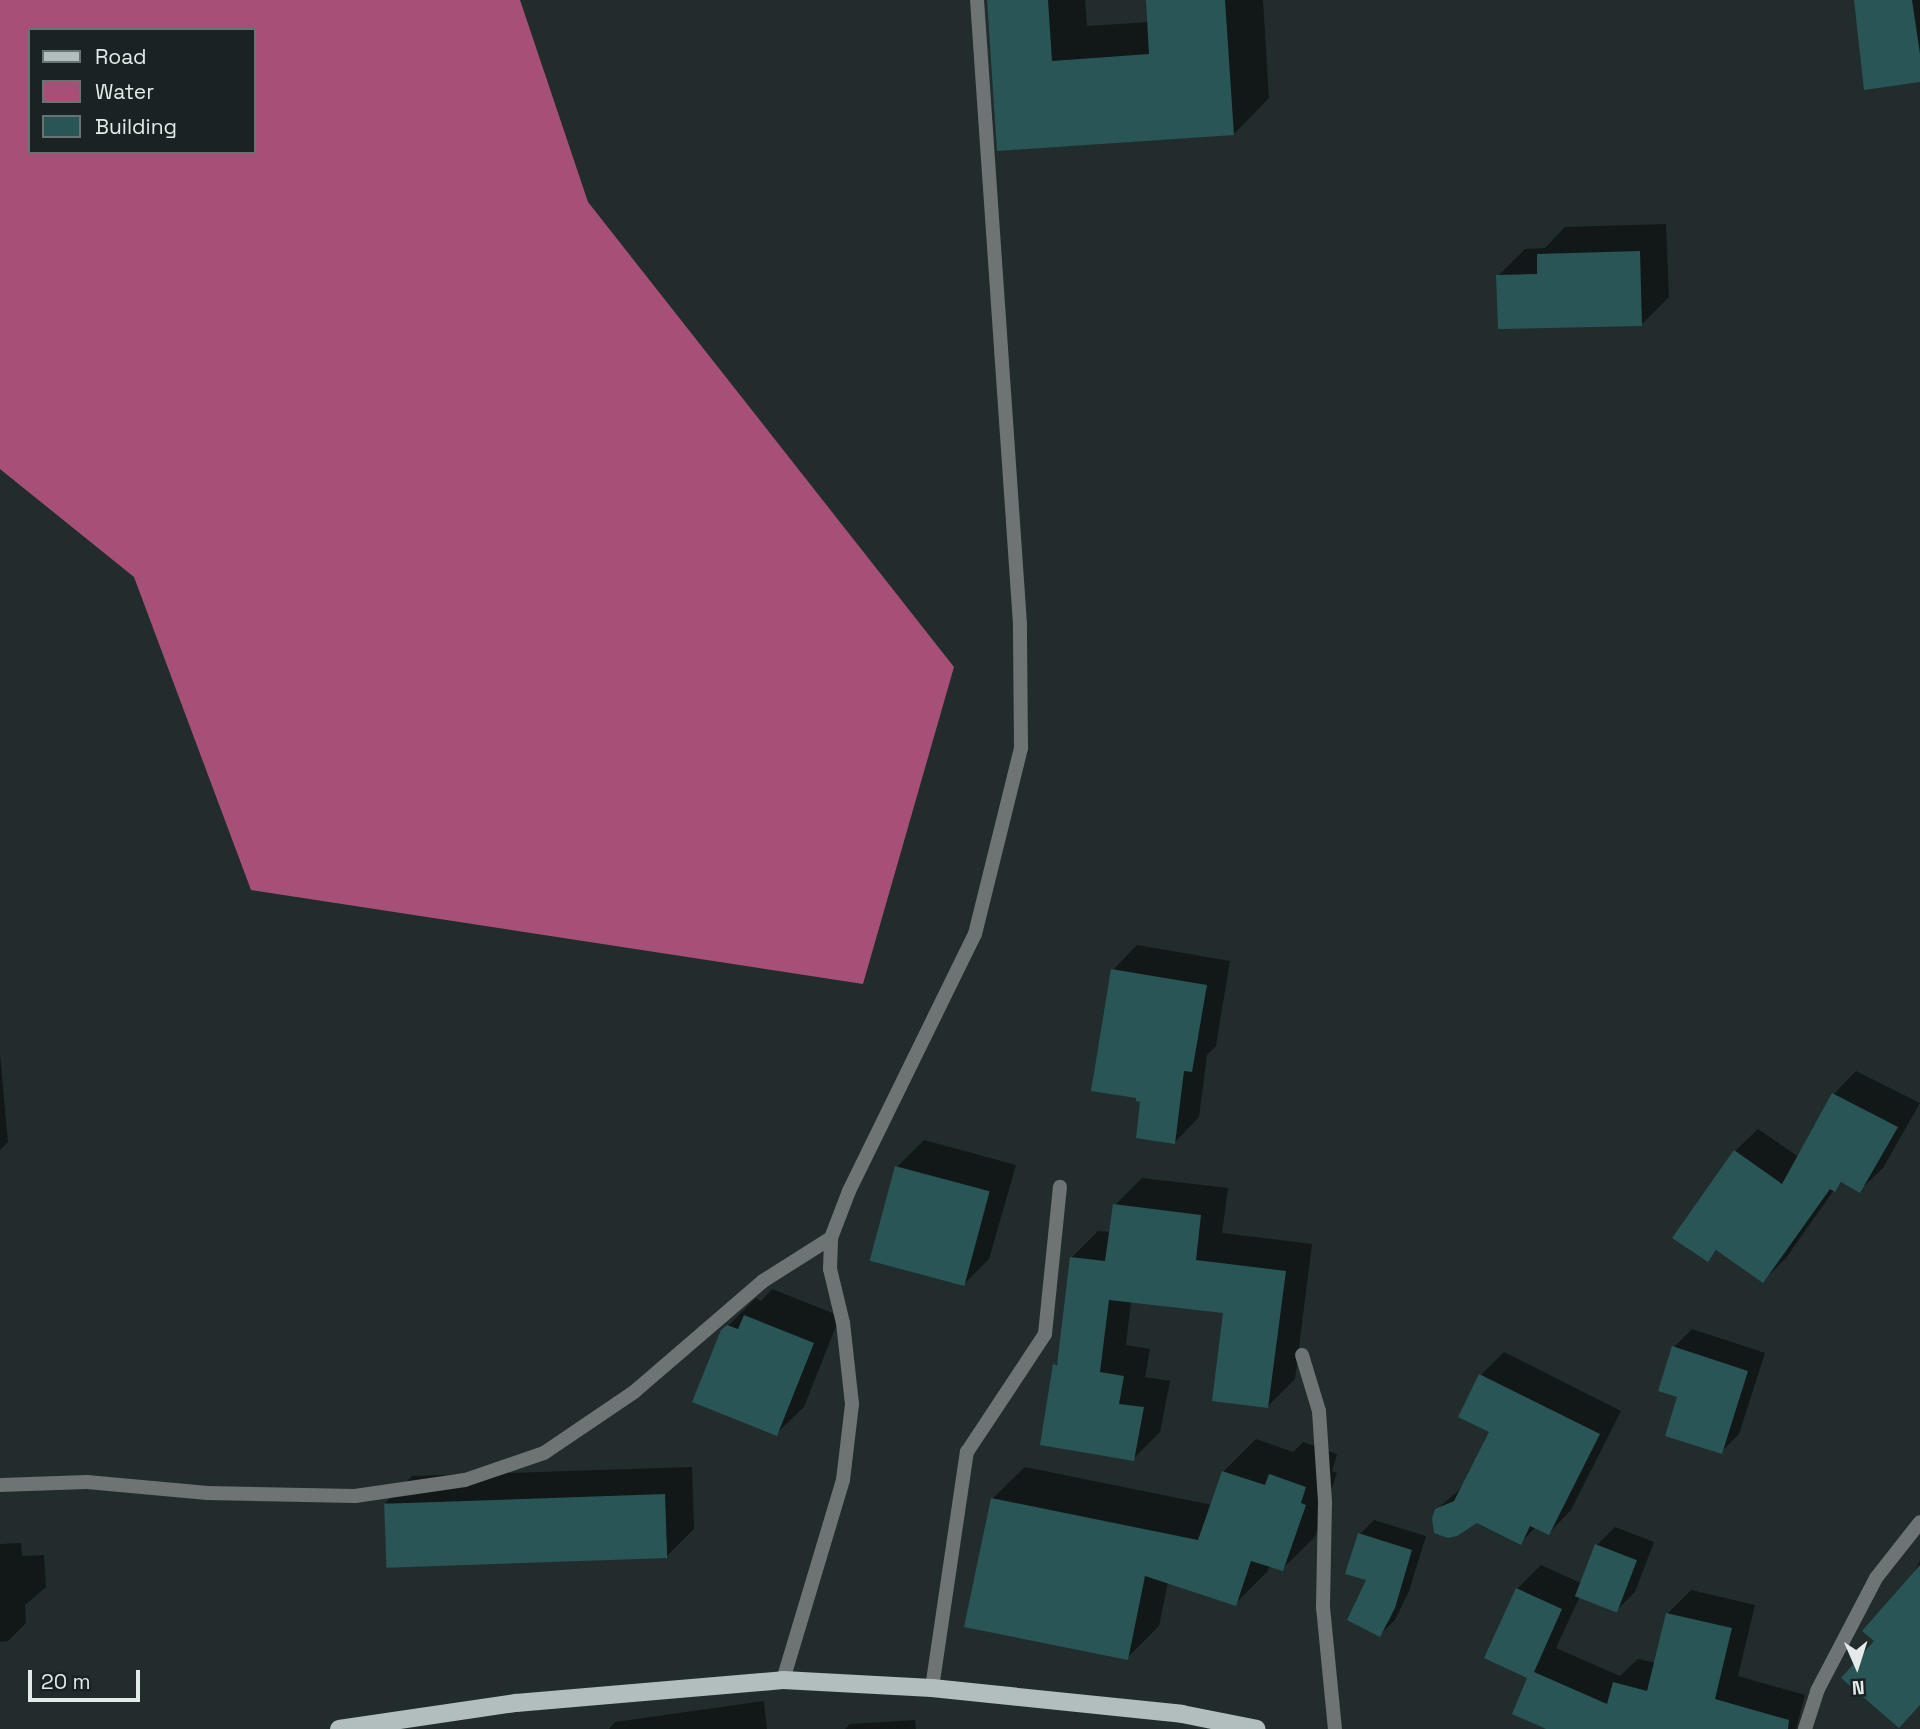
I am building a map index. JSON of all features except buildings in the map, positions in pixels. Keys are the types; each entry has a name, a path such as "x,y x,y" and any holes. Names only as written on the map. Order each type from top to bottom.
{"main road":[{"path":"339,1729 516,1703 783,1680 932,1688 1182,1714 1256,1729"}],"street":[{"path":"783,1680 843,1480 852,1404 843,1323 830,1269 831,1238 849,1191 975,934 1021,748 1020,624 977,0"},
{"path":"932,1688 967,1452 1045,1334 1060,1187"},
{"path":"0,1485 87,1482 208,1493 355,1496 465,1480 544,1454 634,1392 763,1281 831,1238"},
{"path":"1302,1355 1319,1411 1325,1502 1323,1607 1335,1729"},
{"path":"1805,1729 1817,1691 1876,1578 1920,1522"}],"water":[{"path":"0,0 520,0 588,202 954,667 863,984 251,890 134,577 0,469"}]}
